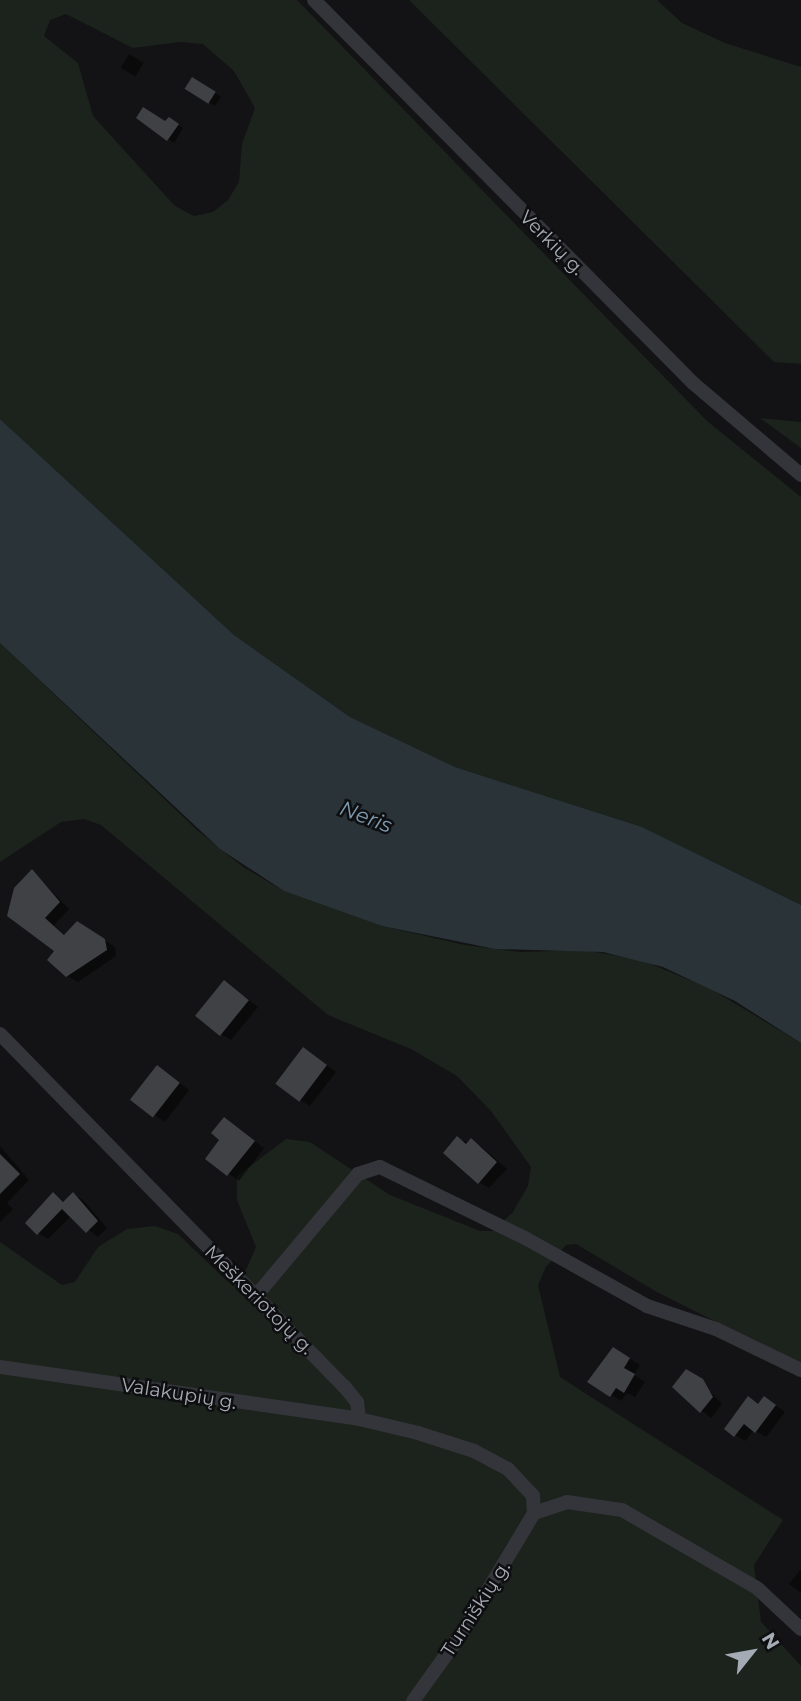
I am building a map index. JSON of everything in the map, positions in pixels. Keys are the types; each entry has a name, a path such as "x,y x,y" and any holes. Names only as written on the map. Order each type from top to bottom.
{"street":[{"name":"Verkių g.","path":"314,0 675,365 801,475"},
{"name":"Meškeriotojų g.","path":"0,1034 344,1386 357,1402 359,1419"},
{"path":"256,1296 358,1174 380,1167 525,1238 647,1306 716,1329 801,1370"},
{"name":"Valakupių g.","path":"0,1367 359,1419"},
{"path":"359,1419 450,1442 508,1469 533,1496 534,1513 567,1502 622,1510 757,1588 801,1629"},
{"name":"Turniškių g.","path":"414,1701 464,1630 534,1513"}],"shaded area":[{"path":"0,0 297,0 707,421 801,497 801,905 642,827 455,767 350,717 234,635 0,419","holes":["66,14 133,48 180,42 203,44 234,71 255,108 242,144 239,182 228,200 213,212 194,216 175,206 93,116 78,63 44,36 50,20"]},
{"path":"409,0 657,0 682,23 725,43 801,67 801,364 774,362"},
{"path":"760,418 801,422 801,448"},
{"path":"0,643 197,830 243,867 284,891 382,926 465,945 521,952 584,950 641,960 709,988 801,1043 801,1365 657,1292 576,1244 566,1245 546,1267 538,1285 560,1377 783,1520 754,1565 761,1622 801,1666 801,1701 0,1701 0,1242 62,1285 75,1282 98,1247 127,1229 155,1226 178,1234 227,1281 246,1270 256,1247 237,1200 237,1176 286,1139 310,1142 390,1195 480,1231 493,1231 513,1212 528,1186 531,1167 491,1111 457,1076 411,1049 328,1015 101,825 84,819 61,822 0,862"}],"water":[{"name":"Neris","path":"0,419 234,635 350,717 455,767 642,827 801,905 801,1043 735,1001 663,967 603,952 495,949 382,926 284,891 220,849 0,643"}],"building":[{"path":"192,77 216,92 208,104 185,89"},
{"path":"143,107 165,121 169,117 179,124 167,141 136,118"},
{"path":"32,869 60,902 45,918 64,935 77,921 105,939 107,950 66,977 47,960 54,951 7,916 14,888"},
{"path":"224,980 249,1000 220,1036 195,1016"},
{"path":"303,1047 327,1065 299,1102 275,1084"},
{"path":"157,1065 180,1083 153,1118 130,1100"},
{"path":"224,1117 255,1141 227,1176 205,1159 219,1140 211,1133"},
{"path":"457,1136 466,1144 471,1138 497,1162 478,1184 443,1153"},
{"path":"0,1154 20,1174 0,1194"},
{"path":"53,1192 63,1202 73,1192 98,1221 86,1233 62,1209 37,1235 25,1223"},
{"path":"613,1347 630,1358 624,1368 635,1374 624,1393 616,1388 610,1397 587,1382"},
{"path":"686,1369 703,1379 713,1397 700,1413 672,1387"},
{"path":"748,1396 758,1404 764,1396 776,1405 755,1433 744,1424 734,1437 724,1429"}]}
